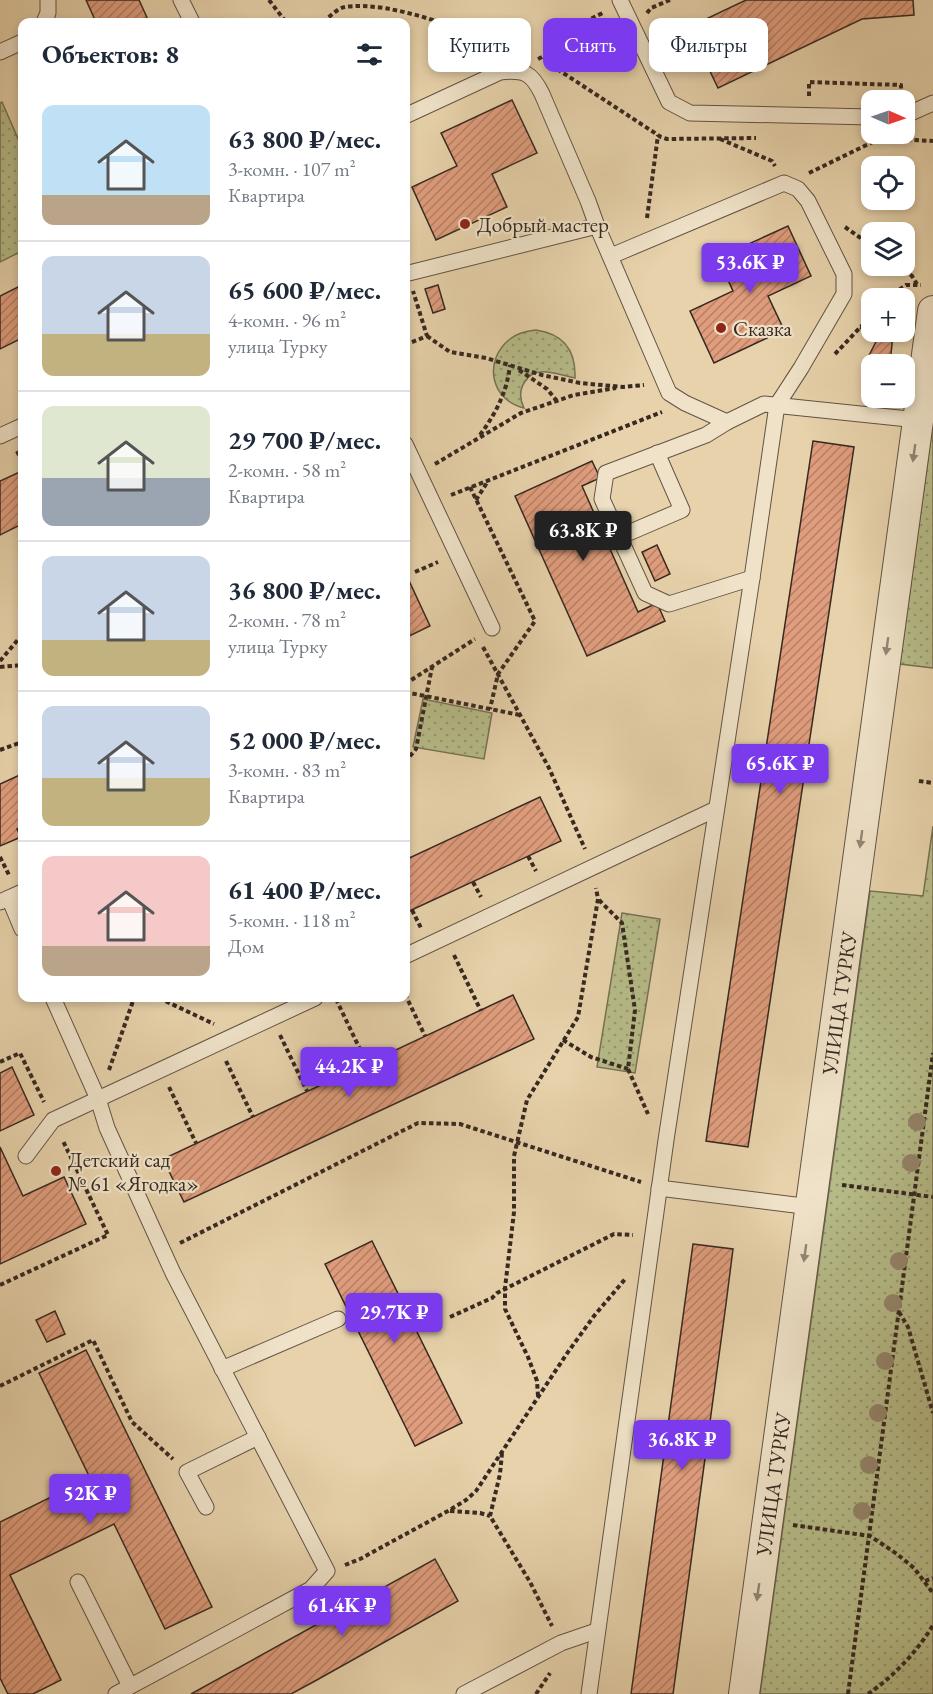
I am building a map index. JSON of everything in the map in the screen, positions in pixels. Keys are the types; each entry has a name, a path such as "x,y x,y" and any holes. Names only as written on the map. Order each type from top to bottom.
{"street":[{"name":"УЛИЦА ТУРКУ","path":"744,1694 933,312"}],"lane":[{"path":"46,18 48,0"},
{"path":"181,0 190,18"},
{"path":"625,2 669,102 690,113 861,117"},
{"path":"0,52 18,44"},
{"path":"410,114 500,72 515,70 528,74 537,82 669,393 727,422"},
{"path":"915,111 933,103"},
{"path":"589,1694 666,1140 777,405 844,294 844,274 808,201 798,189 784,183 611,256"},
{"path":"410,272 597,226"},
{"path":"752,578 669,604 645,593 602,500 606,473 706,435 764,404 918,420"},
{"path":"0,436 18,428"},
{"path":"619,537 682,510 657,453"},
{"path":"410,454 492,628"},
{"path":"410,954 716,809"},
{"path":"10,897 18,918"},
{"path":"55,1002 98,1099 107,1128 163,1251 327,1571 311,1589 116,1694"},
{"path":"27,1156 53,1120 306,1002"},
{"path":"659,1188 811,1207"},
{"path":"222,1369 338,1319"},
{"path":"206,1507 187,1472 258,1437"},
{"path":"78,1582 130,1686"},
{"path":"464,1694 561,1643 596,1631"}],"path":[{"path":"269,0 283,18"},
{"path":"645,17 651,8 670,0"},
{"path":"327,18 342,7 371,5 429,18"},
{"path":"532,57 540,59 577,27 607,11"},
{"path":"560,72 667,139 764,138"},
{"path":"809,102 809,82 901,85 901,90"},
{"path":"647,226 658,135"},
{"path":"718,138 772,161 777,170"},
{"path":"915,140 933,141"},
{"path":"806,174 868,144"},
{"path":"902,288 906,285 917,284 912,276"},
{"path":"410,285 427,336 450,352 486,358 542,375 623,387"},
{"path":"831,357 860,327"},
{"path":"410,343 427,336"},
{"path":"510,365 546,389 556,400"},
{"path":"478,438 499,405 510,365"},
{"path":"419,473 521,413 556,400 623,387 666,383"},
{"path":"434,502 686,403"},
{"path":"476,500 488,480"},
{"path":"470,487 535,621 498,674 490,709"},
{"path":"415,572 442,560"},
{"path":"410,681 492,628"},
{"path":"0,661 18,640"},
{"path":"0,667 18,665"},
{"path":"410,757 417,749 433,666"},
{"path":"410,693 521,716"},
{"path":"0,750 18,743"},
{"path":"919,781 933,783"},
{"path":"598,899 622,923 635,1010 628,1069 650,1119 666,1140"},
{"path":"445,937 481,1011"},
{"path":"98,1099 133,1002"},
{"path":"168,1002 236,1034"},
{"path":"338,1002 367,1064"},
{"path":"409,1002 425,1036"},
{"path":"272,1018 307,1091"},
{"path":"563,1040 591,1057 628,1069"},
{"path":"218,1043 253,1117"},
{"path":"0,1062 20,1053 108,1235 0,1285"},
{"path":"848,1694 933,1053"},
{"path":"161,1070 196,1143"},
{"path":"163,1251 417,1122 460,1124 659,1188"},
{"path":"517,1142 514,1156 513,1235 505,1309 528,1357 537,1381 538,1396"},
{"path":"837,1184 933,1197"},
{"path":"450,1317 492,1298 506,1288 614,1234 652,1237"},
{"path":"327,1571 360,1559 448,1511 476,1491 594,1316 628,1275"},
{"path":"899,1312 908,1327 933,1413"},
{"path":"0,1386 93,1340 132,1422 187,1472"},
{"path":"490,1516 500,1474 502,1452"},
{"path":"448,1511 490,1516 530,1582 561,1643"},
{"path":"768,1521 870,1536 914,1568 933,1592"},
{"path":"925,1581 933,1578"},
{"path":"868,1694 903,1665 933,1625"}],"green space":[{"path":"2,102 18,139 18,253 0,262 0,103"},
{"path":"536,330 554,335 566,345 573,360 575,378 547,372 533,374 524,382 522,388 524,408 504,397 494,378 494,368 501,348 510,339 516,335"},
{"path":"933,422 933,668 900,664"},
{"path":"423,699 492,713 484,759 413,747"},
{"path":"933,826 933,1694 760,1694 870,891 923,896"},
{"path":"622,913 660,919 635,1073 597,1067"}],"building":[{"path":"86,0 139,0 147,18 94,18"},
{"path":"746,0 913,0 914,15 862,19 768,64 768,18 708,18"},
{"path":"710,72 751,72 718,88"},
{"path":"512,100 537,153 492,174 507,207 436,240 412,187 457,166 441,133"},
{"path":"788,226 811,276 768,296 784,330 714,363 690,311 733,291 718,258"},
{"path":"438,285 445,309 433,313 425,289"},
{"path":"18,287 18,340 0,349 0,296"},
{"path":"876,342 892,342 891,354 870,354"},
{"path":"813,441 854,447 748,1147 706,1141"},
{"path":"592,461 600,478 582,486 638,612 657,603 665,621 587,656 515,496"},
{"path":"18,473 18,526 0,535 0,481"},
{"path":"657,545 670,574 655,581 642,552"},
{"path":"410,583 430,626 410,636"},
{"path":"18,776 18,838 0,846 0,784"},
{"path":"540,797 561,841 410,911 410,858"},
{"path":"513,995 534,1039 184,1202 163,1159"},
{"path":"12,1067 34,1115 0,1131 0,1073"},
{"path":"0,1147 23,1196 64,1177 86,1224 0,1264"},
{"path":"372,1241 462,1423 415,1446 325,1264"},
{"path":"693,1244 733,1249 673,1694 631,1694"},
{"path":"55,1311 65,1334 47,1342 36,1320"},
{"path":"86,1350 212,1607 165,1629 114,1524 10,1575 61,1680 33,1694 8,1694 0,1678 0,1522 90,1478 39,1373"},
{"path":"435,1559 458,1601 315,1681 291,1694 191,1694"}],"place":[{"name":"Добрый мастер","path":"465,224"},
{"name":"Сказка","path":"721,328"},
{"name":"Детский сад № 61 «Ягодка»","path":"56,1171"}]}
